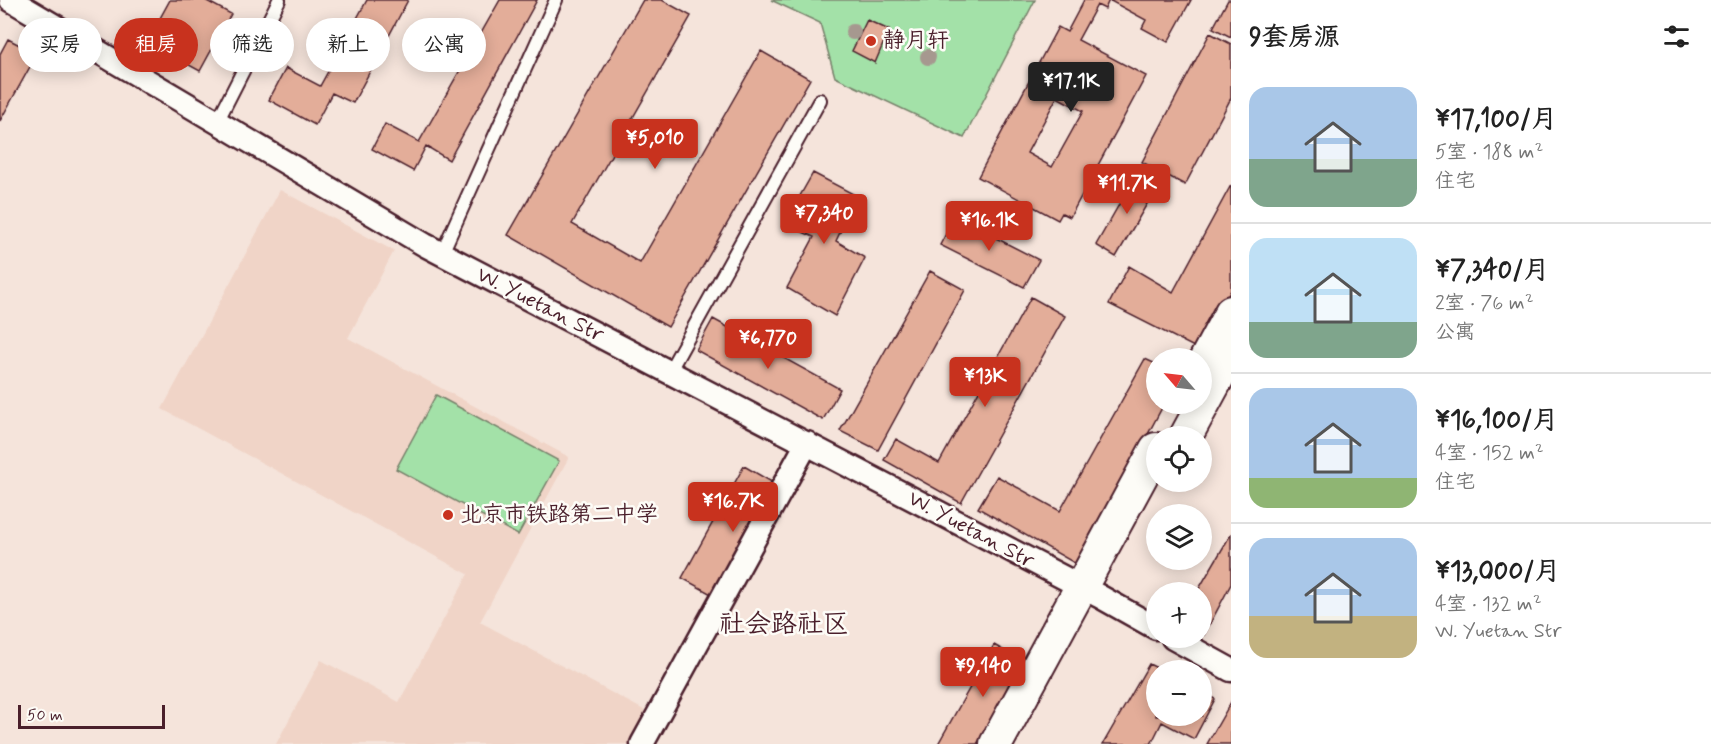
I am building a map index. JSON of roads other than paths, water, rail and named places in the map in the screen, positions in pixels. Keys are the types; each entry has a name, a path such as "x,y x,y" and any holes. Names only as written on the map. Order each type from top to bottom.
{"main road":[{"path":"1212,348 1231,312"},
{"path":"1191,426 1231,354"},
{"path":"1018,744 1146,471"},
{"path":"996,744 1090,592 1155,492"}],"street":[{"name":"W. Yuetan Str","path":"11,0 442,254 1146,623"},
{"path":"642,744 807,444"},
{"path":"1191,648 1231,670"}],"lane":[{"path":"217,122 279,0"},
{"path":"442,254 556,0"},
{"path":"669,372 820,100"}],"place":[{"name":"静月轩","path":"871,41"},
{"name":"北京市铁路第二中学","path":"448,515"}],"district":[{"name":"社会路社区","path":"784,625"}]}
